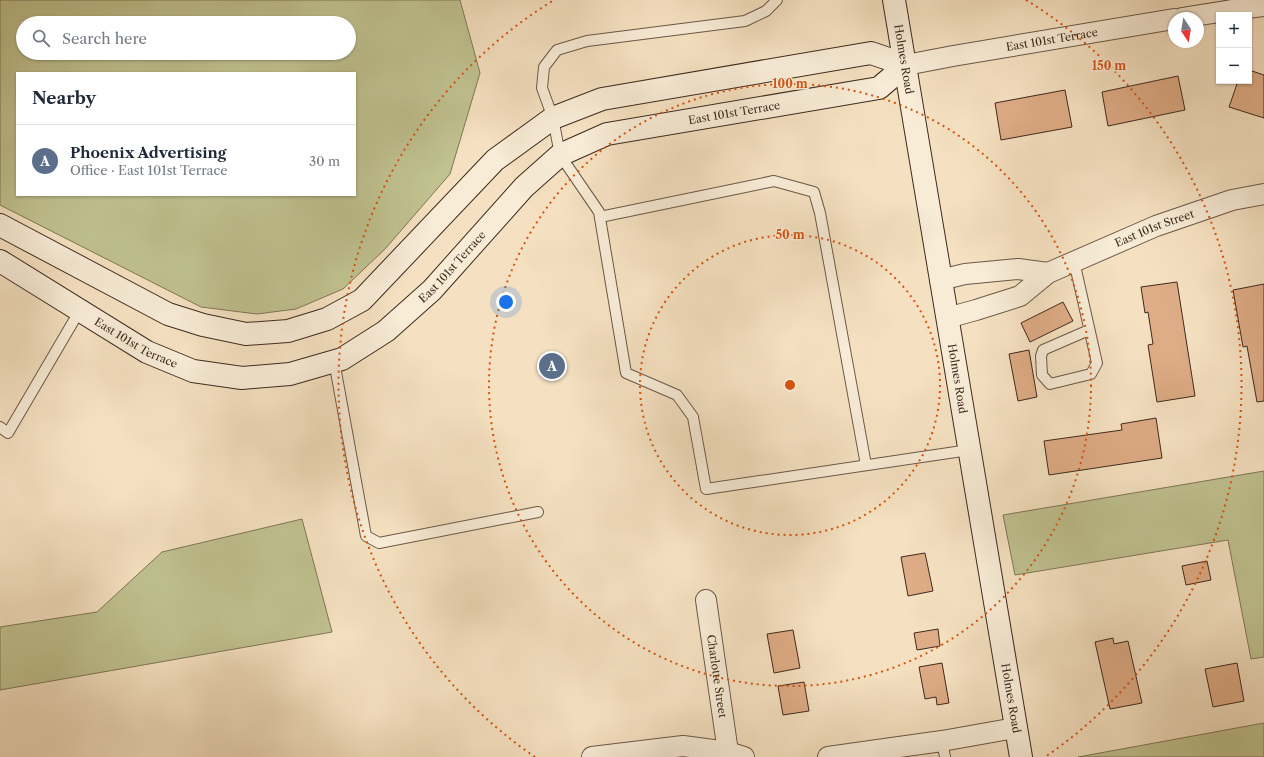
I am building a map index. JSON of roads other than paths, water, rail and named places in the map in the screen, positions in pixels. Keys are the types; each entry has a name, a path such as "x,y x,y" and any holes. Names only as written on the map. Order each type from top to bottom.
{"street":[{"name":"Holmes Road","path":"894,0 1021,757"},
{"path":"1204,14 1264,6"},
{"name":"East 101st Terrace","path":"0,262 147,352 193,371 242,378 290,374 342,359 386,331 432,290 524,187 560,155 607,134 879,88 906,65 1168,20"},
{"name":"East 101st Terrace","path":"0,225 168,314 203,325 246,334 288,331 327,319 362,300 495,160 553,118 602,98 871,53 906,65"},
{"name":"East 101st Street","path":"947,318 1020,296 1048,273 1156,226 1232,200 1264,194"},
{"path":"940,280 965,274 1018,269 1048,273"},
{"name":"Charlotte Street","path":"706,600 736,754"},
{"path":"828,757 944,749 1015,728"},
{"path":"594,757 684,746 736,754"}],"lane":[{"path":"777,0 766,11 745,21 587,41 557,50 544,67 542,88 553,118 560,155 599,212 626,373 677,395 693,417 706,489 969,450"},
{"path":"600,217 774,181 814,192 820,213 866,465"},
{"path":"1074,261 1089,330 1096,363 1092,374 1050,384 1042,375 1041,356 1043,350 1089,330"},
{"path":"0,427 8,433 80,310"},
{"path":"334,361 366,536 379,544 538,512"}],"place":[{"name":"Phoenix Advertising","path":"552,366"}]}
